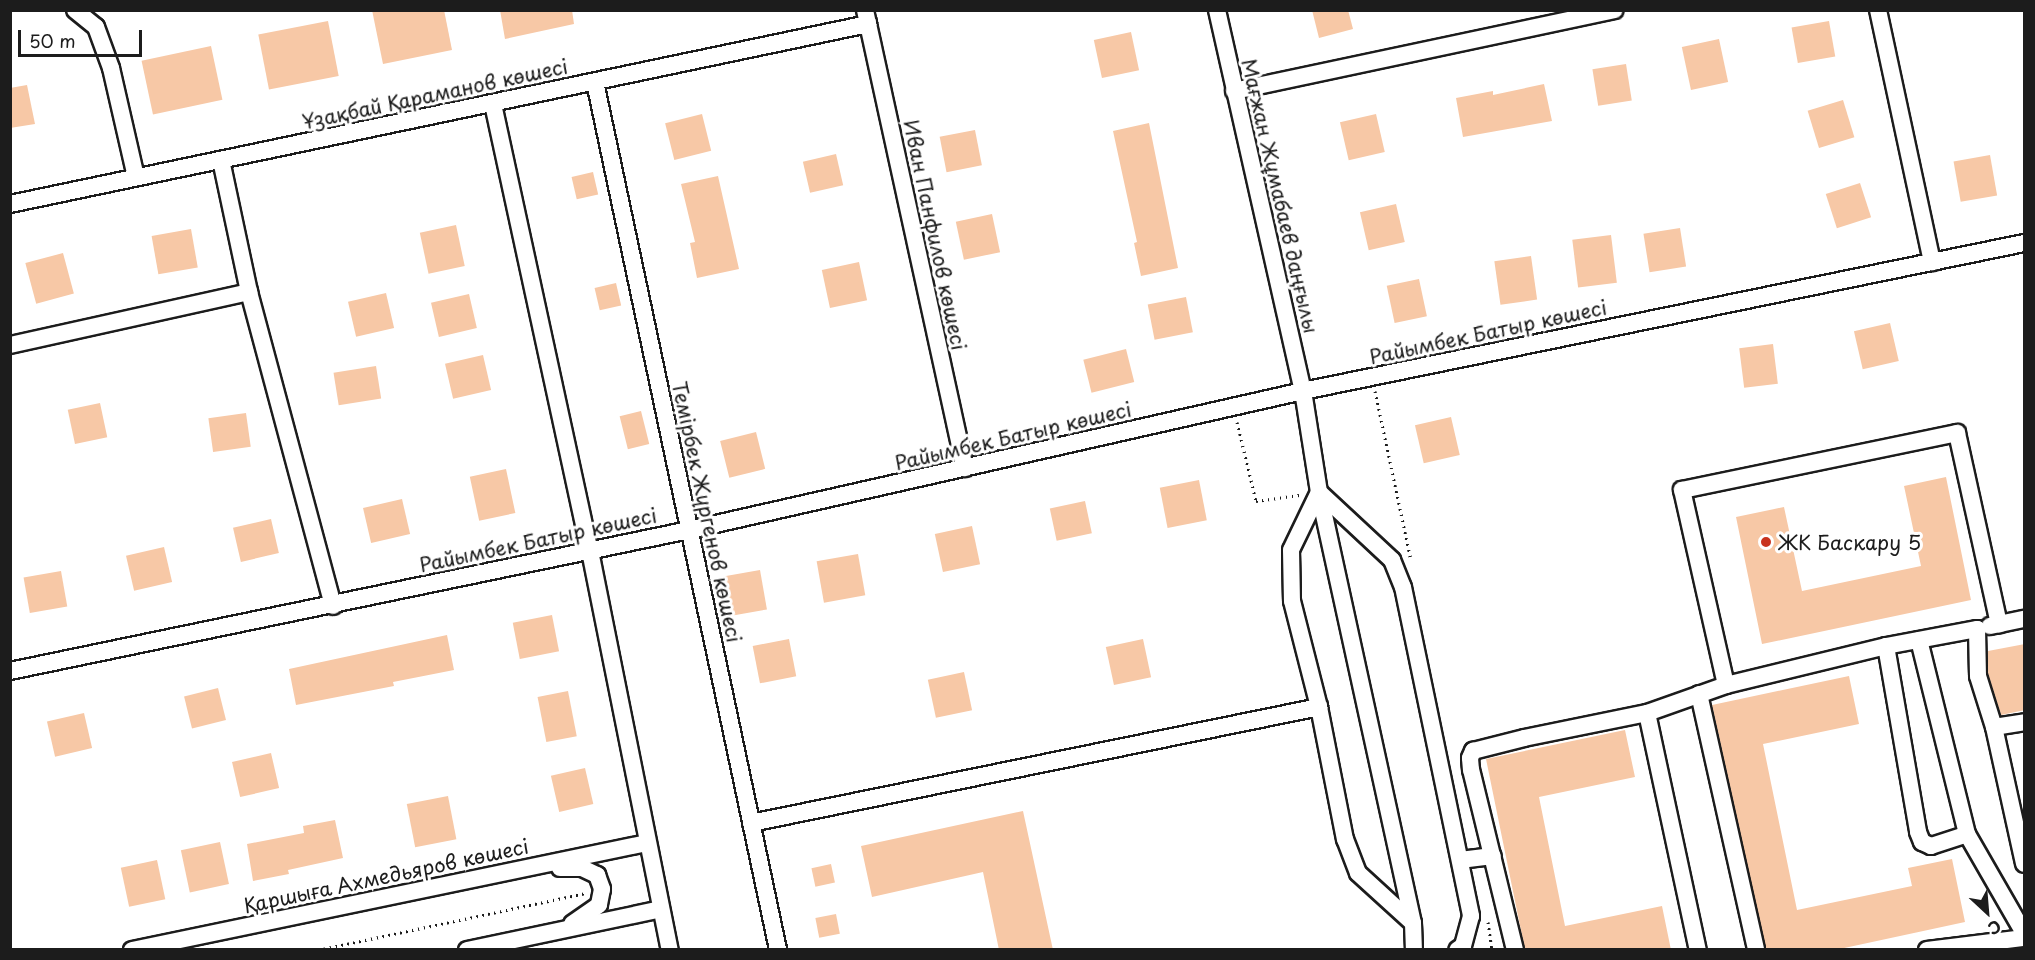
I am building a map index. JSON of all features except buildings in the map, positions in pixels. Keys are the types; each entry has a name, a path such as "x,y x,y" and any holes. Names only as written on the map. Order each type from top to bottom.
{"street":[{"path":"75,10 96,27 111,68 136,177"},
{"name":"Мағжан Жұмабаев даңғылы","path":"1217,10 1303,391 1319,492 1413,923 1414,950"},
{"path":"1234,90 1577,14 1614,10"},
{"path":"1878,10 1932,262"},
{"name":"Ұзақбай Қараманов көшесі","path":"10,204 596,82 866,17"},
{"name":"Иван Панфилов көшесі","path":"866,17 965,468"},
{"name":"Темірбек Жүргенов көшесі","path":"596,82 778,950"},
{"path":"493,104 590,550 670,950"},
{"path":"221,160 249,292 333,606"},
{"name":"Райымбек Батыр көшесі","path":"10,671 333,606 689,530 1303,391 2025,243"},
{"path":"10,345 249,292"},
{"path":"1726,685 1682,490 1957,433 2000,624"},
{"path":"1413,923 1358,873 1345,839 1319,707 1292,601 1291,550 1319,492 1392,560 1403,587 1471,916 1463,946 1457,950"},
{"path":"1515,950 1471,770 1470,758 1473,751 1524,738 1647,713 1726,685 1886,646 2025,619"},
{"path":"1977,629 1978,676 1994,727 2025,864"},
{"path":"1919,640 1967,834 2025,933"},
{"path":"1886,646 1918,832 1922,842 1931,846 1967,834"},
{"path":"1699,694 1756,950"},
{"path":"751,823 1319,707"},
{"path":"1647,713 1698,950"},
{"path":"1994,727 2025,722"},
{"name":"Қаршыға Ахмедьяров көшесі","path":"132,950 648,843"},
{"path":"1460,860 1492,856"},
{"path":"535,868 582,868 597,875 602,889 599,905 576,922 559,930"},
{"path":"467,950 661,909"},
{"path":"1927,950 2025,938"}],"path":[{"path":"1233,407 1256,501 1319,492"},
{"path":"318,950 602,889"}],"place":[{"name":"ЖК Баскару 5","path":"1766,542"}]}
